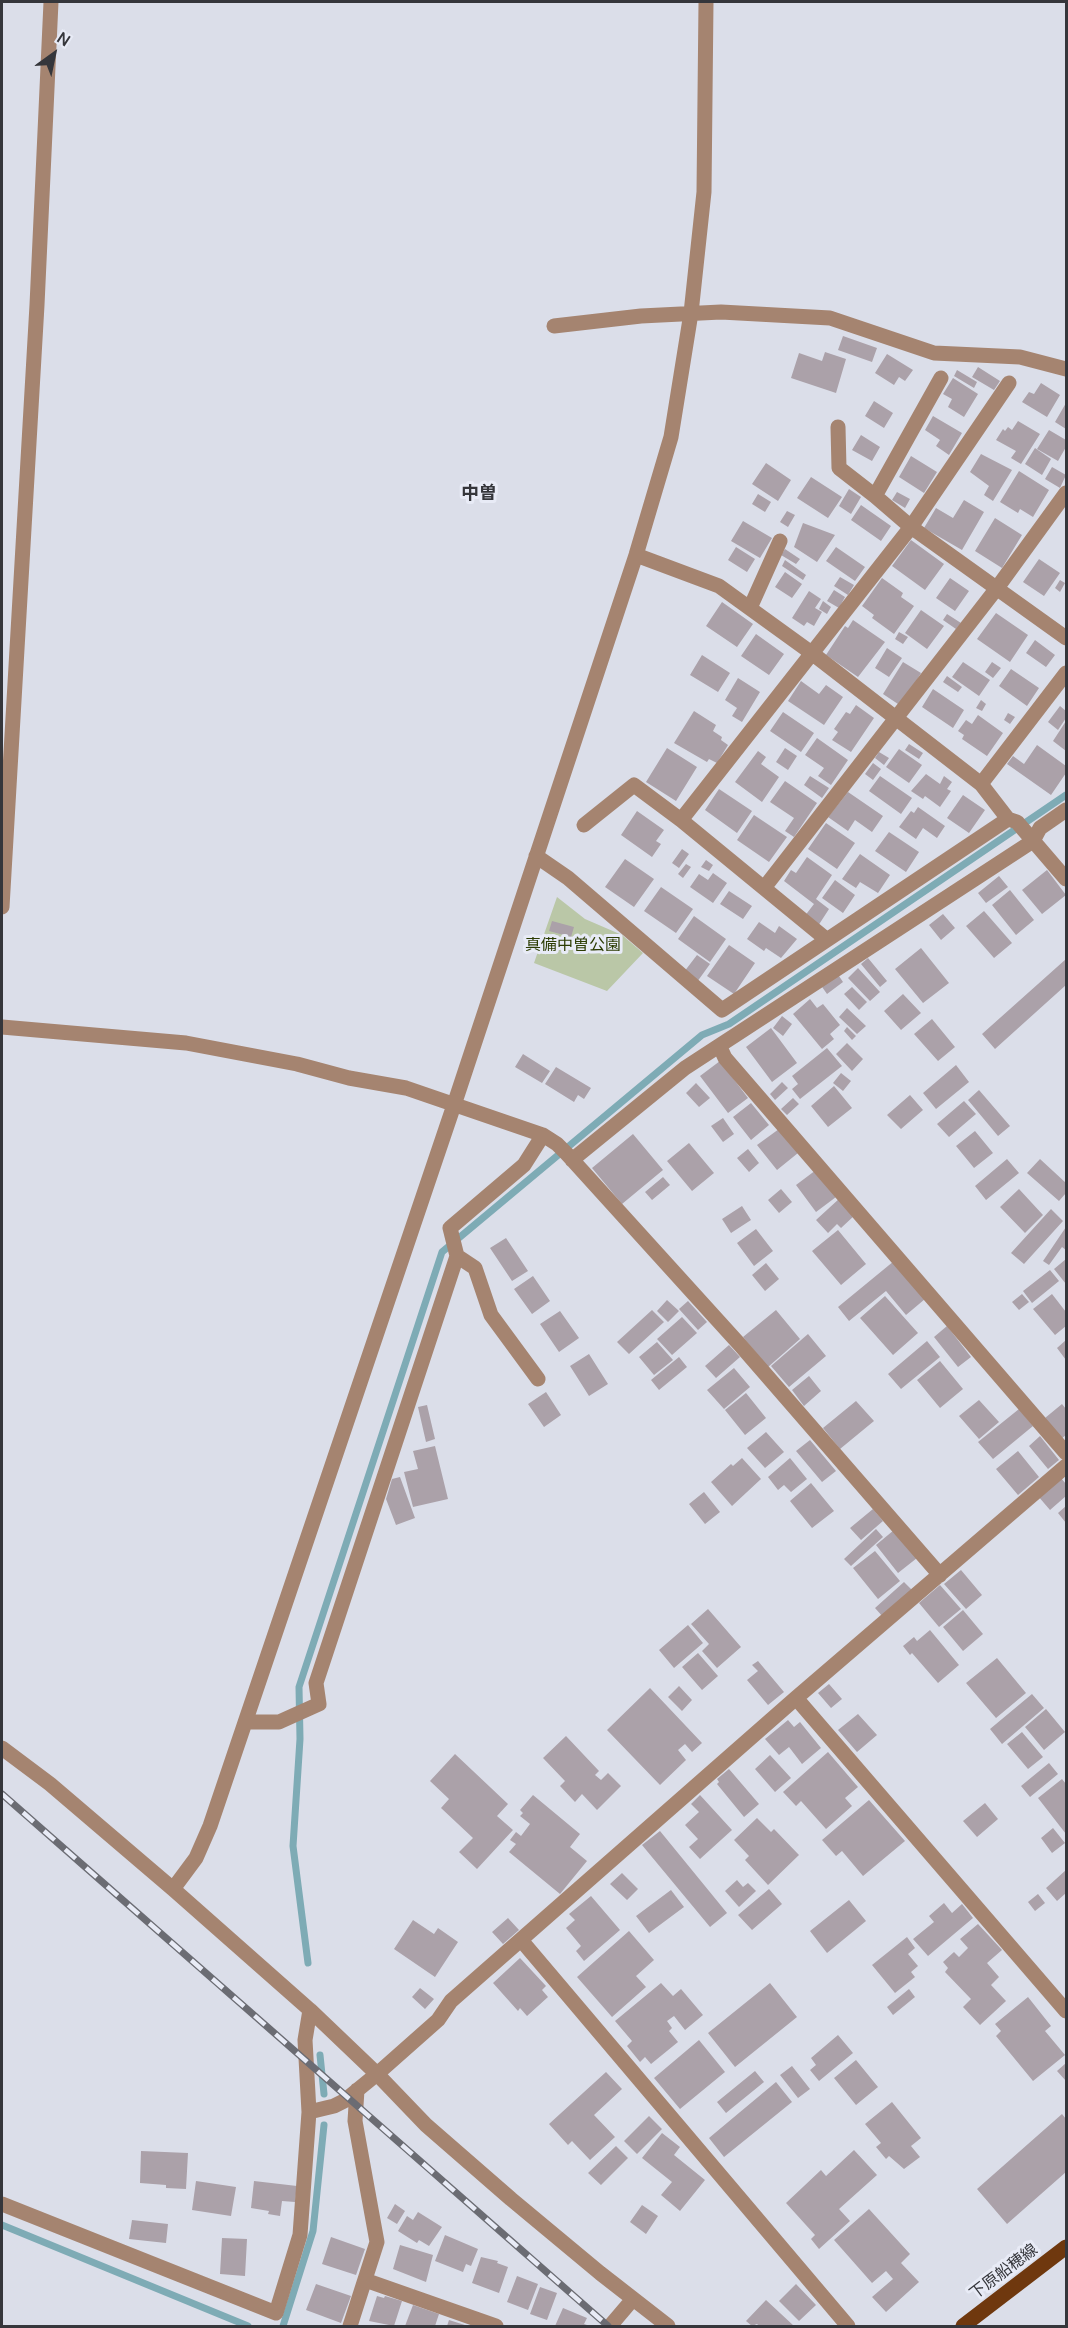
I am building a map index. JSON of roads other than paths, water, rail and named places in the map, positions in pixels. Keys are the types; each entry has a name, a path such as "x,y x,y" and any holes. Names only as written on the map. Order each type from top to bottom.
{"main road":[{"name":"下原船穂線","path":"963,2326 1066,2247"}],"street":[{"path":"2,907 36,316 51,2"},
{"path":"173,1889 196,1858 210,1826 454,1105 636,555 671,437 691,313 704,192 706,2"},
{"path":"554,326 691,313 729,312 830,318 934,353 1020,357 1066,369"},
{"path":"875,496 941,378"},
{"path":"681,820 912,527 1009,383"},
{"path":"838,427 839,468 912,527 1066,638"},
{"path":"764,888 997,588 1066,493"},
{"path":"750,608 780,541"},
{"path":"636,555 719,585 813,654 981,784 1066,879"},
{"path":"981,784 1066,673"},
{"path":"584,825 634,785 681,820 826,939"},
{"path":"536,856 568,878 722,1010 826,939 1021,828 1040,828 1066,810"},
{"path":"566,1153 685,1068 720,1047 1021,828"},
{"path":"2,1027 186,1043 297,1064 349,1078 406,1088 543,1135 566,1153 741,1346 939,1575"},
{"path":"720,1047 725,1058 1066,1453"},
{"path":"538,1379 491,1315 475,1268 455,1247 450,1228 524,1165 543,1135"},
{"path":"245,1722 279,1722 319,1704 316,1683 455,1247"},
{"path":"309,2112 344,2101 377,2074 438,2020 451,2001 796,1698 1066,1466"},
{"path":"796,1698 1066,2011"},
{"path":"2,1748 50,1784 310,2010 426,2125 511,2199 668,2326"},
{"path":"521,1940 848,2326"},
{"path":"2,2204 276,2313 300,2235 309,2112 305,2040 310,2010"},
{"path":"350,2326 377,2242 355,2121 357,2090"},
{"path":"365,2280 496,2326"},
{"path":"610,2326 633,2299"}],"waterway":[{"path":"308,1963 293,1846 300,1739 299,1687 442,1252 702,1035 729,1024 1066,795"},
{"path":"320,2055 324,2094"},
{"path":"283,2326 313,2231 324,2125"},
{"path":"2,2225 248,2326"}],"railway":[{"path":"2,1794 608,2326"}],"district":[{"name":"中曽","path":"479,494"}],"park label":[{"name":"真備中曽公園","path":"573,946"}]}
